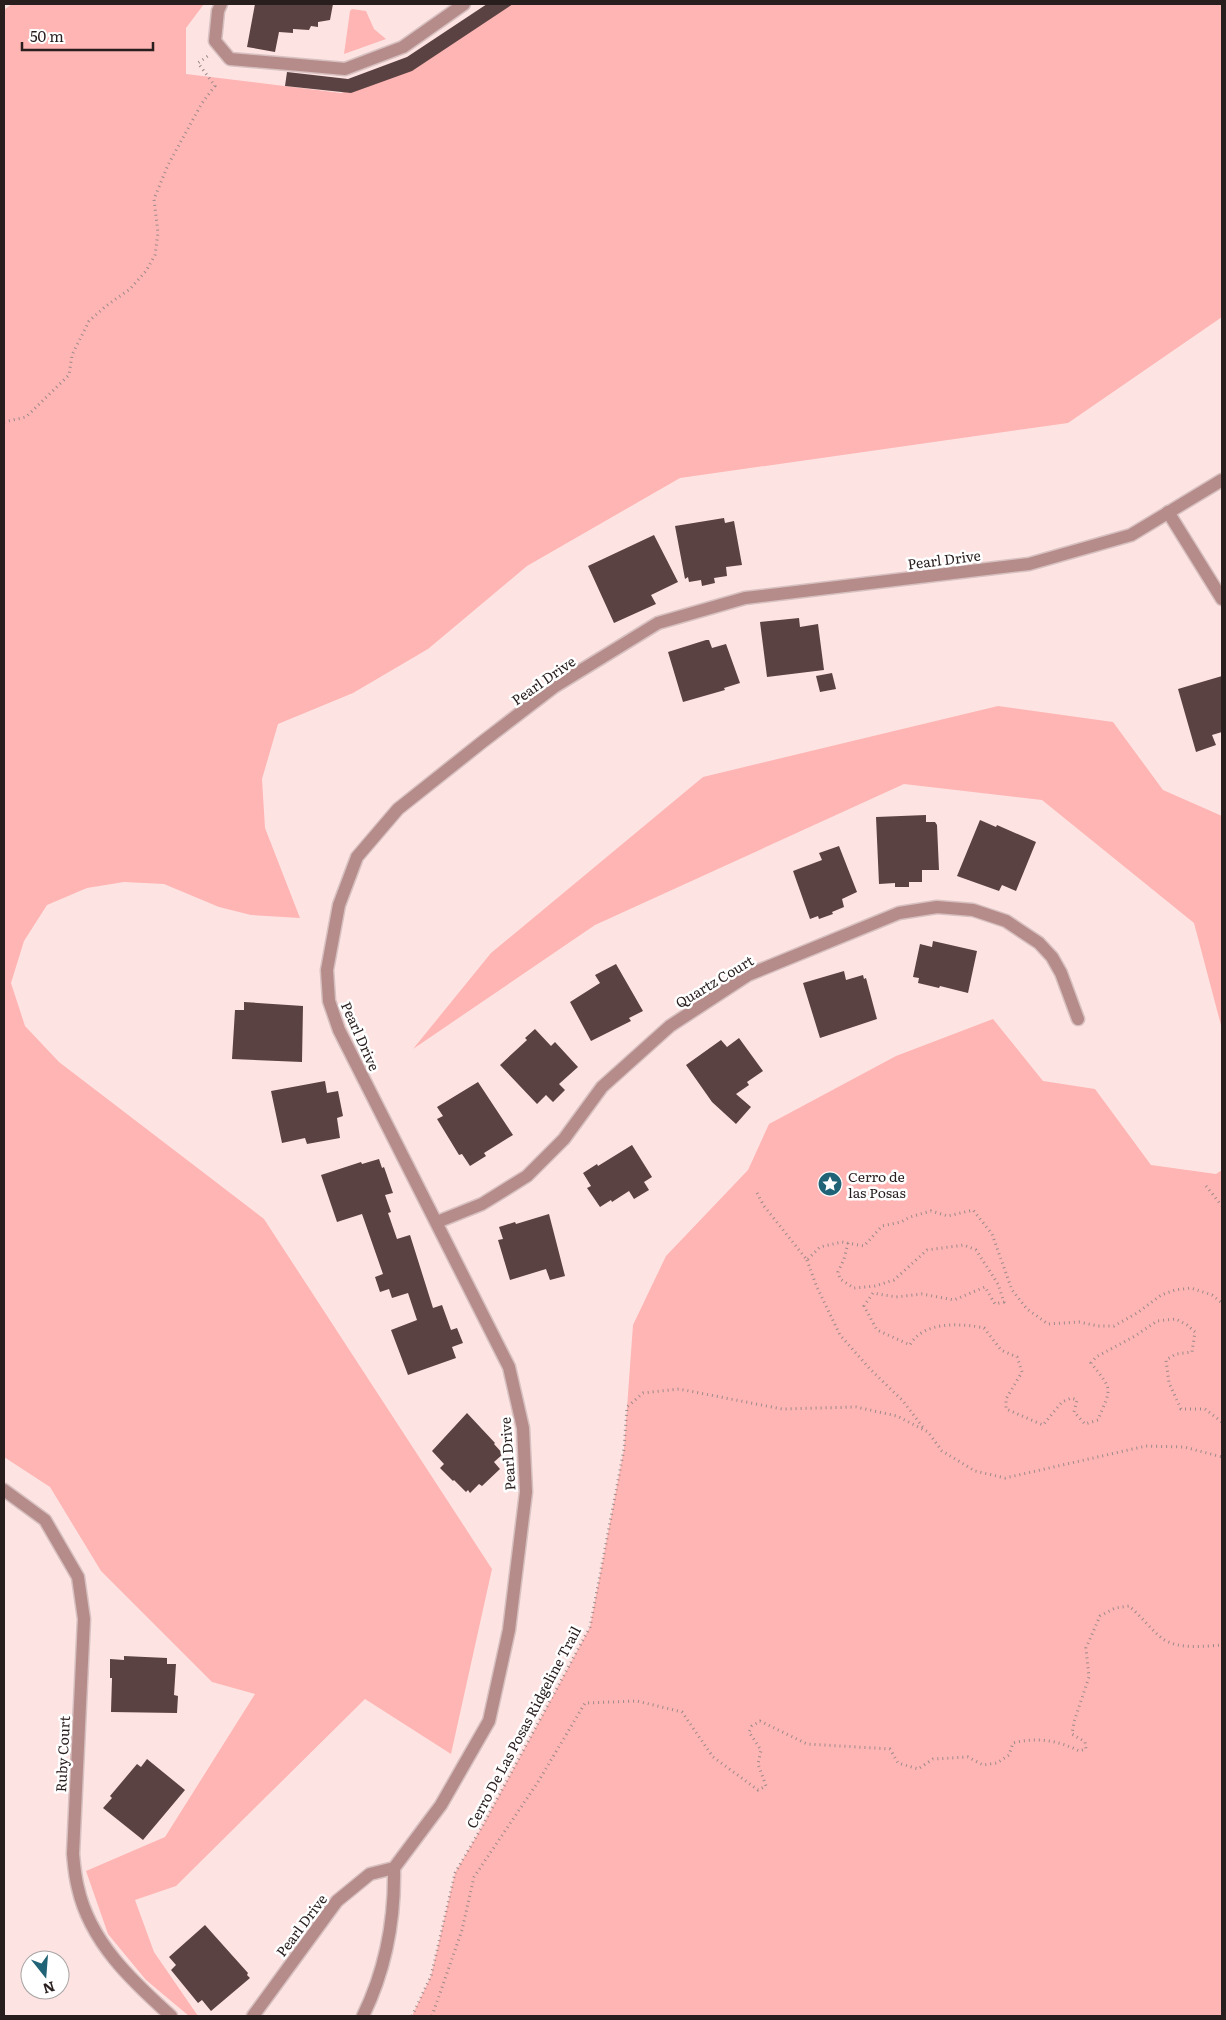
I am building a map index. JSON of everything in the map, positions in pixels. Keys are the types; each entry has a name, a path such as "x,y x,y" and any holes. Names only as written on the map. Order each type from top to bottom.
{"street":[{"path":"221,4 218,11 215,41 230,59 345,69 403,47 464,4"},
{"name":"Pearl Drive","path":"253,2016 337,1901 370,1874 394,1868 441,1805 488,1721 509,1630 526,1492 523,1428 509,1367 339,1030 329,1001 327,970 338,905 357,857 398,809 481,743 554,688 658,623 745,598 1029,564 1131,535 1222,480"},
{"path":"1168,512 1222,599"},
{"name":"Quartz Court","path":"437,1222 482,1204 527,1176 564,1139 602,1086 670,1026 748,975 899,913 937,906 972,910 1006,921 1040,943 1052,957 1061,973 1078,1019"},
{"name":"Ruby Court","path":"4,1490 45,1520 78,1577 84,1619 73,1854 78,1888 88,1919 104,1946 133,1982 171,2016"},
{"path":"363,2016 375,1993 388,1938 394,1899 394,1868"}],"path":[{"path":"4,422 26,417 69,375 72,355 89,321 130,289 146,271 155,255 158,233 154,199 168,165 202,103 215,86 198,63"},
{"path":"1206,1186 1222,1206"},
{"path":"757,1193 764,1206 807,1260 816,1286 840,1335 871,1370 903,1401 925,1430"},
{"path":"807,1260 820,1247 842,1242 864,1246 882,1226 901,1222 910,1217 931,1211 948,1216 973,1210 992,1234 1012,1290 1027,1308 1048,1324 1079,1322 1098,1326 1114,1326 1137,1313 1161,1295 1175,1290 1190,1288 1212,1295 1222,1303"},
{"path":"848,1243 838,1272 840,1279 854,1288 875,1286 894,1280 927,1250 964,1245 976,1250 998,1284 1004,1302 995,1304 985,1288 954,1300 922,1294 896,1297 873,1293 864,1306 877,1330 910,1345 913,1338 932,1327 970,1325 984,1328 1000,1350 1017,1357 1022,1372 1006,1399 1006,1408 1043,1425 1062,1402 1071,1398 1077,1400 1074,1412 1078,1419 1085,1424 1098,1420 1109,1393 1108,1384 1091,1363 1096,1357 1135,1336 1156,1321 1176,1319 1195,1332 1192,1352 1176,1354 1166,1360 1169,1383 1181,1409 1205,1409 1222,1422"},
{"name":"Cerro De Las Posas Ridgeline Trail","path":"412,2016 430,1976 454,1873 483,1825 590,1627 624,1449 627,1406 643,1393 679,1389 782,1409 856,1408 897,1416 928,1432 942,1451 975,1471 1005,1478 1146,1446 1184,1447 1222,1457"},
{"path":"432,2016 462,1930 474,1877 538,1782 585,1703 637,1701 682,1712 714,1757 758,1790 766,1786 758,1764 760,1750 749,1732 752,1726 760,1721 807,1744 890,1749 898,1763 918,1769 933,1759 968,1757 983,1765 997,1763 1009,1755 1013,1743 1030,1739 1065,1744 1079,1751 1086,1749 1085,1742 1072,1734 1074,1722 1089,1677 1086,1648 1100,1616 1115,1608 1129,1606 1141,1615 1164,1639 1177,1644 1183,1646 1222,1645"}],"shaded area":[{"path":"12,4 204,4 186,28 186,74 341,93 405,73 503,4 1222,4 1222,317 1068,423 680,478 527,566 428,649 353,693 278,724 262,779 265,828 300,918 251,915 219,907 164,884 124,882 87,888 47,905 24,941 11,983 25,1026 59,1062 264,1219 492,1569 451,1754 365,1699 176,1886 135,1900 154,1952 198,2016 189,2016 146,1980 108,1934 86,1871 165,1837 255,1694 212,1682 101,1571 50,1487 4,1457 4,10"},
{"path":"352,9 366,11 374,29 386,39 344,54 350,11"},
{"path":"998,706 1113,722 1163,790 1222,816 1222,1029 1194,923 1042,800 904,784 595,925 413,1049 491,953 703,777"},
{"path":"993,1019 1043,1081 1095,1089 1151,1165 1216,1174 1222,1170 1222,2016 412,2016 431,1976 455,1873 590,1627 624,1449 633,1325 666,1256 748,1170 769,1124 896,1056"}],"building":[{"path":"255,4 333,4 330,20 318,22 318,27 311,26 309,30 293,29 293,33 279,32 275,52 247,47"},
{"path":"487,4 513,4 412,71 351,93 285,86 287,72 348,79 407,57"},
{"path":"724,518 725,523 734,521 742,565 726,567 727,576 714,578 715,583 702,586 701,580 689,582 688,577 685,579 675,526"},
{"path":"654,535 678,582 651,595 656,604 614,623 588,566"},
{"path":"799,618 800,627 818,624 824,670 767,677 760,622"},
{"path":"709,640 712,648 726,644 740,683 724,688 725,690 683,702 668,652"},
{"path":"832,673 836,689 820,692 816,676"},
{"path":"1222,676 1222,732 1212,735 1216,745 1196,752 1178,689"},
{"path":"926,815 926,822 935,822 937,825 939,870 922,870 922,882 909,882 909,887 895,887 895,883 879,884 876,817"},
{"path":"980,820 996,827 997,825 1036,842 1016,891 1002,885 999,891 957,876"},
{"path":"839,846 857,892 842,899 844,907 832,912 833,914 819,919 818,916 810,919 793,871 822,860 819,853"},
{"path":"933,941 977,951 968,993 918,983 919,978 913,977 920,944 932,947"},
{"path":"616,964 643,1011 629,1018 631,1021 591,1041 570,1002 600,983 595,975"},
{"path":"844,971 846,980 863,975 864,979 866,978 877,1019 820,1038 803,983"},
{"path":"244,1002 303,1006 302,1062 232,1059 235,1010 244,1010"},
{"path":"535,1029 551,1046 555,1042 578,1067 559,1084 565,1090 553,1102 546,1095 537,1104 500,1065 527,1040 525,1038"},
{"path":"739,1038 763,1071 747,1082 749,1085 736,1094 751,1107 736,1124 712,1102 686,1065 721,1040 727,1047"},
{"path":"325,1081 327,1093 338,1091 343,1116 337,1118 340,1138 307,1144 305,1138 282,1143 271,1091"},
{"path":"478,1082 513,1135 484,1153 486,1156 470,1166 462,1154 459,1155 437,1119 443,1116 437,1107"},
{"path":"632,1145 652,1177 644,1182 649,1190 634,1199 629,1191 600,1207 587,1188 591,1186 583,1173"},
{"path":"379,1159 382,1168 384,1167 393,1193 385,1195 391,1212 388,1213 397,1239 410,1235 433,1308 442,1305 451,1330 457,1328 463,1343 452,1347 456,1358 408,1375 391,1330 417,1320 408,1293 392,1298 389,1289 380,1292 375,1277 383,1274 362,1214 337,1222 321,1175 361,1162 362,1164"},
{"path":"549,1214 565,1276 550,1280 546,1269 510,1280 498,1240 503,1239 499,1227"},
{"path":"467,1413 503,1454 494,1462 500,1469 482,1486 479,1484 470,1493 468,1490 466,1492 440,1468 444,1464 432,1451"},
{"path":"124,1656 167,1658 167,1664 176,1664 174,1695 178,1696 177,1713 111,1712 112,1678 110,1678 110,1659 124,1660"},
{"path":"147,1759 185,1790 143,1840 103,1808 112,1798 110,1796 137,1764 141,1767"},
{"path":"205,1925 248,1973 247,1975 250,1978 211,2011 202,2000 198,2003 171,1970 176,1965 169,1957"}],"place":[{"name":"Cerro de las Posas","path":"830,1184"}]}
